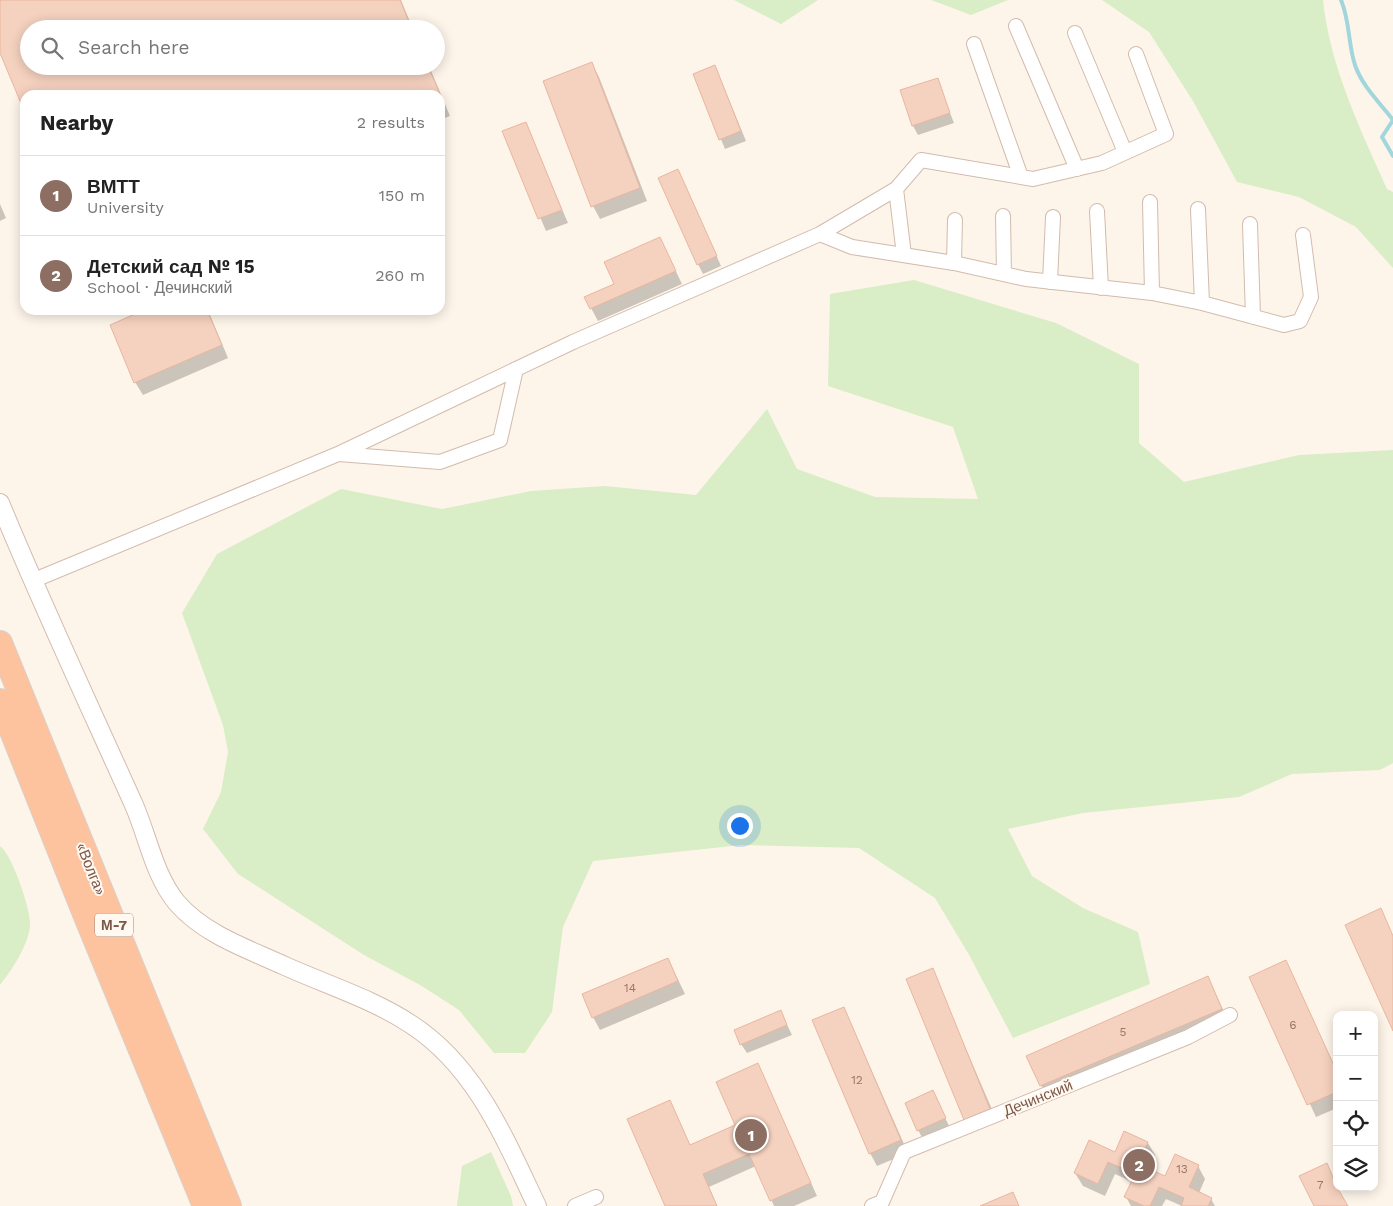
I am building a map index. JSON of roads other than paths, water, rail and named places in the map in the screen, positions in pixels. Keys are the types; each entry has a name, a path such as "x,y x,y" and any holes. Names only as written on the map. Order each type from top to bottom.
{"highway":[{"name":"«Волга»","path":"0,643 229,1206"},
{"name":"«Волга»","path":"0,701 84,914 205,1206"}],"street":[{"path":"1016,26 1077,169"},
{"path":"1075,33 1125,152"},
{"path":"974,44 1021,177"},
{"path":"32,580 338,454 516,369 820,234 896,189 921,160 1033,179 1102,163 1166,134 1136,54"},
{"path":"896,189 904,255"},
{"path":"1150,202 1152,294"},
{"path":"1198,209 1202,303"},
{"path":"1097,211 1102,288"},
{"path":"1003,216 1004,274"},
{"path":"1050,282 1053,217"},
{"path":"954,262 955,220"},
{"path":"1250,224 1252,317"},
{"path":"820,234 852,247 954,262 1004,274 1050,282 1152,294 1202,303 1284,325 1300,321 1312,297 1303,236"},
{"path":"338,454 440,462 500,440 516,369"},
{"path":"0,503 32,580 136,809 162,879 177,902 196,921 226,939 365,999 412,1025 450,1056 486,1103 537,1206"},
{"name":"Дечинский","path":"872,1206 882,1202 904,1152 1188,1037 1230,1015"},
{"path":"575,1206 596,1198"}],"waterway":[{"path":"1341,0 1358,73 1393,120 1382,137 1393,156"}],"place":[{"name":"ВМТТ","path":"751,1135"},
{"name":"Детский сад № 15","path":"1139,1165"}]}
